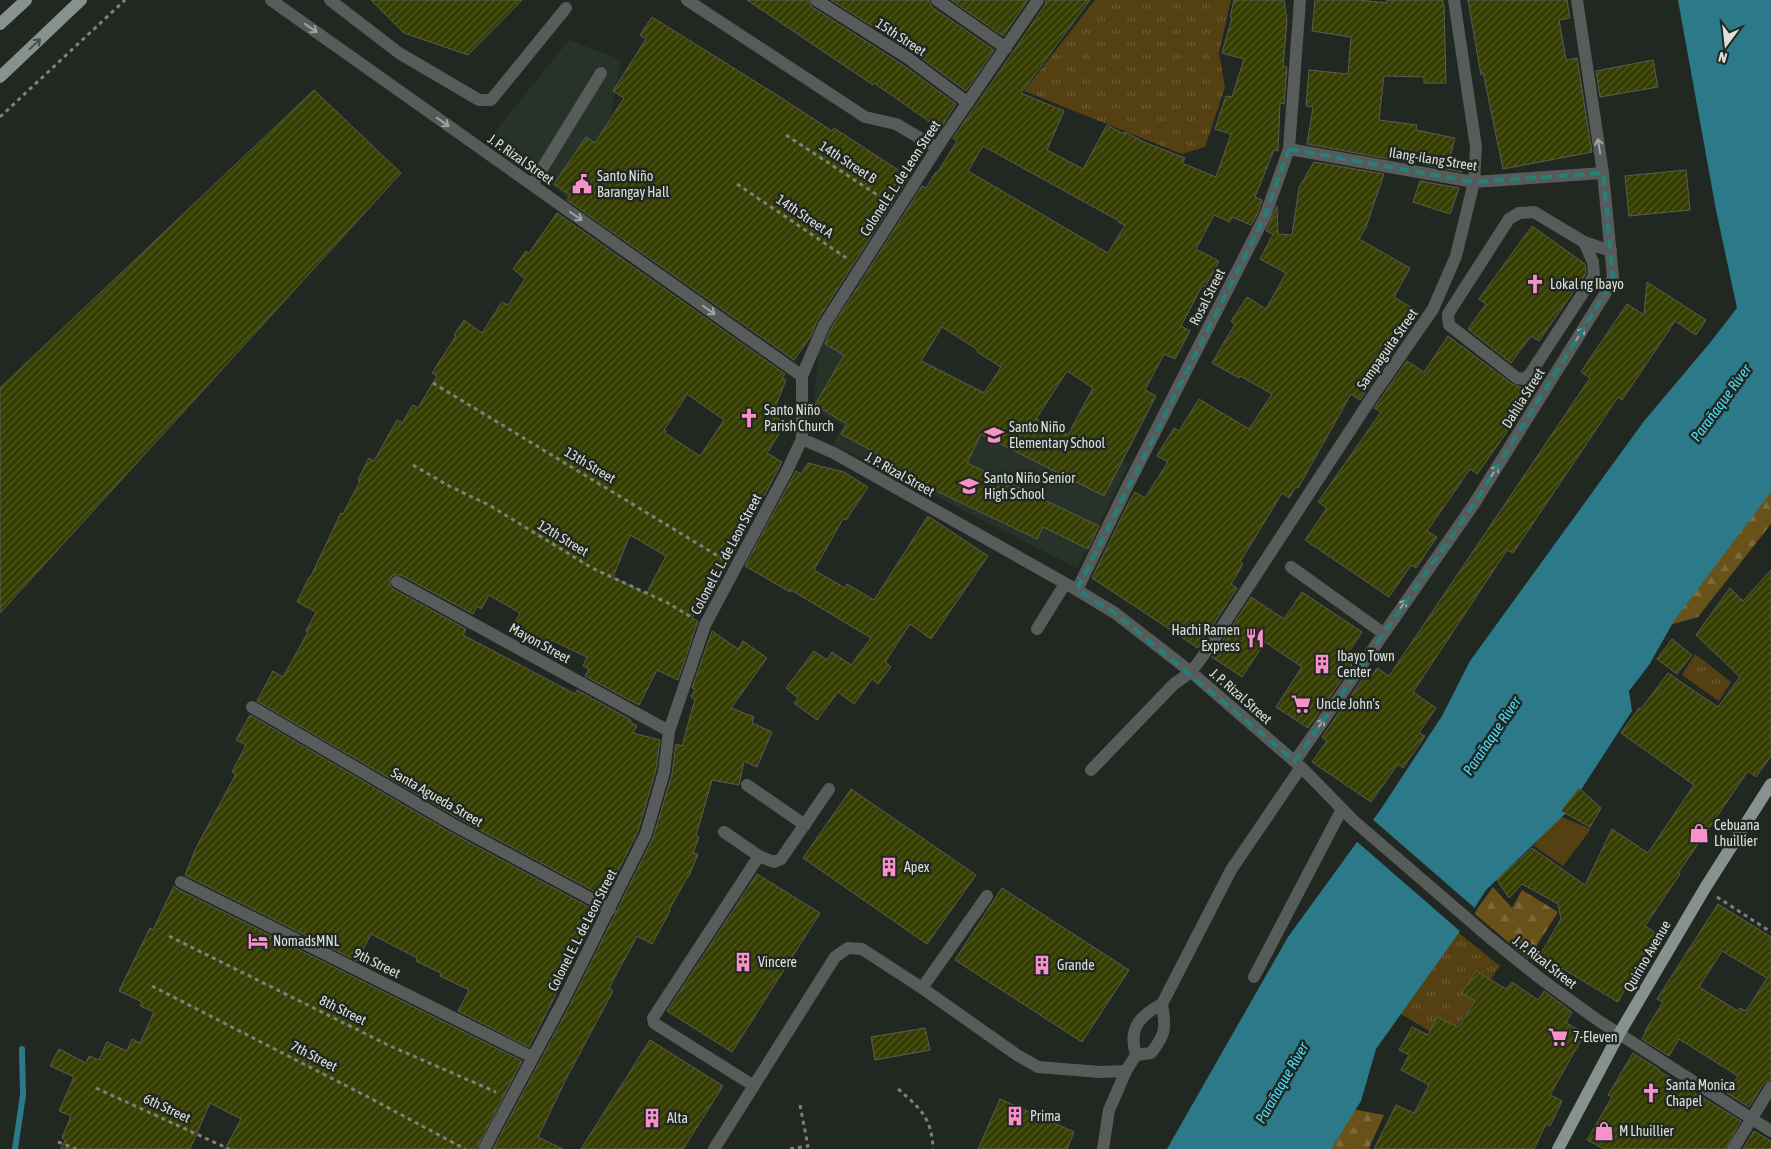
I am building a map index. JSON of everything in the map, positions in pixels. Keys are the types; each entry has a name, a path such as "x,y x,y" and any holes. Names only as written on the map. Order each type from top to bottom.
{"main road":[{"path":"0,24 26,0"},
{"path":"0,77 80,0"},
{"name":"Quirino Avenue","path":"1558,1149 1619,1034 1705,888 1771,784"}],"street":[{"name":"J. P. Rizal Street","path":"271,0 802,376"},
{"path":"330,0 399,53 479,100 486,101 491,100 566,8"},
{"path":"687,0 865,117 896,124 937,148"},
{"name":"15th Street","path":"816,0 908,58 968,103"},
{"path":"937,0 1006,48"},
{"name":"Rosal Street","path":"1077,590 1126,489 1265,216 1289,150 1300,0"},
{"name":"Sampaguita Street","path":"1091,770 1174,684 1191,672 1203,656 1374,394 1433,309 1456,256 1474,182 1476,147 1454,0"},
{"name":"Dahlia Street","path":"1162,1004 1231,870 1383,634 1474,504 1613,277 1603,173 1577,0"},
{"name":"Colonel E. L. de Leon Street","path":"484,1149 610,909 646,834 664,772 669,731 704,625 785,475 802,439 802,376 824,326 898,208 1006,48 1035,1"},
{"path":"532,185 601,73"},
{"name":"Ilang-ilang Street","path":"1289,150 1474,182 1603,173"},
{"path":"1584,242 1593,262 1594,276 1530,374 1524,379 1517,378 1448,325 1448,314 1509,219 1519,212 1534,212 1584,242 1611,251"},
{"name":"J. P. Rizal Street","path":"802,439 834,454 1116,613 1191,672 1298,764 1354,821 1490,938 1541,979 1619,1034 1771,1131"},
{"path":"1291,567 1383,634"},
{"name":"Mayon Street","path":"397,582 669,731"},
{"path":"1036,629 1066,584"},
{"name":"Santa Agueda Street","path":"252,707 452,824 610,909"},
{"path":"747,785 805,824"},
{"path":"724,832 759,856 774,862 781,859 829,790"},
{"path":"1254,977 1342,809"},
{"path":"754,1086 654,1023 653,1018 759,856"},
{"name":"9th Street","path":"181,882 532,1057"},
{"path":"922,988 987,896"},
{"path":"714,1149 835,957 848,948 862,948 1017,1055 1038,1067 1100,1072 1126,1071"},
{"path":"1103,1149 1109,1110 1126,1071 1136,1056 1151,1053 1162,1040 1165,1024 1162,1004 1148,1011 1134,1029 1132,1044 1136,1056"},
{"path":"1733,1149 1771,1087"}],"path":[{"path":"0,117 125,0"},
{"name":"14th Street B","path":"786,135 898,208"},
{"name":"14th Street A","path":"737,184 861,267"},
{"name":"13th Street","path":"433,383 736,567"},
{"name":"12th Street","path":"413,465 489,505 592,568 668,603 704,625"},
{"path":"1705,888 1771,932"},
{"name":"8th Street","path":"169,936 388,1045 510,1098"},
{"name":"7th Street","path":"152,986 465,1149"},
{"name":"6th Street","path":"96,1088 229,1149"},
{"path":"898,1089 916,1104 929,1122 933,1149"},
{"path":"790,1149 808,1146 800,1106"},
{"path":"58,1142 76,1149"}],"highlighted area":[{"path":"1289,149 1474,182 1603,173 1613,277 1608,289 1474,504 1295,761 1115,613 1077,590 1265,216"}],"shaded area":[{"path":"569,40 621,60 593,220 493,134"},
{"name":"Santo Niño Elementary School","path":"847,296 900,327 891,344 1129,464 1077,568 833,444 843,426 813,409 820,341"}],"green space":[{"path":"1095,0 1231,0 1219,53 1225,87 1205,147 1182,154 1024,91"},
{"path":"1771,456 1771,524 1698,617 1666,626"},
{"path":"1695,654 1731,682 1719,701 1682,675"},
{"path":"1554,814 1591,829 1563,866 1534,846"},
{"path":"1493,887 1512,908 1522,890 1558,912 1528,959 1474,913"},
{"path":"1455,930 1500,966 1446,1041 1386,1005"},
{"path":"1347,1108 1384,1115 1369,1148 1371,1149 1328,1149"}],"water":[{"name":"Parañaque River","path":"1678,0 1771,0 1771,492 1674,621 1649,665 1629,691 1632,711 1566,813 1486,890 1458,934 1376,1049 1361,1101 1331,1149 1167,1149 1288,937 1381,809 1442,716 1470,661 1644,421 1737,308 1716,210"}],"pier":[{"path":"1371,818 1477,910 1462,933 1355,840"}],"building":[{"path":"371,0 522,0 468,55 404,33"},
{"path":"747,0 808,0 812,7 903,65 956,104 940,129 874,83 873,85"},
{"path":"831,0 929,0 932,7 994,50 966,91 912,51"},
{"path":"951,0 1028,0 1003,36"},
{"path":"1046,0 1090,0 1021,93 1064,111 1047,150 1083,169 1107,125 1124,134 1125,132 1144,142 1185,158 1182,163 1216,177 1231,134 1215,129 1226,96 1232,97 1244,59 1222,53 1232,18 1230,17 1234,0 1284,0 1287,20 1283,67 1287,67 1284,104 1280,103 1278,151 1274,150 1255,197 1262,200 1258,213 1251,225 1232,217 1230,222 1214,215 1196,249 1219,261 1205,287 1202,286 1181,326 1190,331 1175,359 1164,354 1145,390 1156,396 1104,496 981,434 967,463 1099,526 1088,549 1043,527 1037,539 884,466 887,459 841,434 847,424 815,405 844,355 825,344 831,329 922,186 926,188 937,173 957,141 953,138 1045,5","holes":["983,146 1125,225 1108,253 968,171","942,327 1001,367 984,393 921,361","1067,371 1093,388 1068,435 1036,419"]},
{"path":"1315,0 1359,0 1387,3 1387,0 1443,0 1446,83 1424,83 1424,77 1384,76 1379,120 1417,125 1416,130 1455,138 1450,157 1465,161 1462,172 1425,165 1425,162 1391,154 1389,159 1307,144 1313,107 1306,106 1309,70 1348,74 1351,37 1312,31"},
{"path":"1468,0 1567,0 1570,18 1559,20 1566,60 1577,58 1592,152 1503,169 1483,72 1481,75"},
{"path":"652,17 832,131 834,128 909,177 817,321 811,336 794,360 567,200 570,195 554,184 586,137 595,143 624,98 613,91 646,39 640,35"},
{"path":"1653,60 1658,87 1600,97 1596,71"},
{"path":"314,90 401,173 0,613 0,388"},
{"path":"1314,162 1384,174 1366,227 1359,239 1410,268 1394,297 1412,308 1388,348 1393,352 1360,400 1351,394 1298,488 1296,487 1289,498 1282,493 1240,562 1243,564 1231,584 1237,588 1198,648 1092,578 1129,502 1135,492 1145,498 1168,462 1157,456 1174,428 1179,431 1199,399 1249,429 1272,394 1212,363 1235,324 1231,321 1247,297 1266,309 1286,273 1260,259 1273,234 1266,231 1277,206 1278,234 1292,235 1299,188"},
{"path":"1686,170 1690,210 1629,216 1625,176"},
{"path":"1420,181 1459,188 1450,214 1413,202"},
{"path":"557,213 785,374 782,378 786,380 772,415 786,423 767,453 782,462 717,585 712,582 692,618 698,621 678,680 657,670 639,705 585,676 589,669 583,666 587,657 551,640 548,646 513,626 520,613 489,595 481,609 477,606 473,614 401,575 393,575 390,579 390,586 393,589 466,629 463,635 575,694 577,690 631,720 630,722 637,726 633,733 660,740 656,770 638,831 605,897 456,817 257,701 273,671 283,677 308,632 306,631 316,612 297,602 341,513 343,514 360,481 358,480 369,458 374,461 397,420 402,423 413,405 418,408 437,376 432,373 464,320 482,333 502,302 508,305 525,279 513,269 526,251 529,253","holes":["687,394 724,420 700,456 665,433 666,431 664,430","630,535 666,556 646,594 613,577"]},
{"name":"Lokal ng Ibayo","path":"1532,226 1585,264 1586,274 1539,341 1531,336 1511,363 1468,329 1486,304 1479,299"},
{"path":"1647,282 1706,320 1696,335 1675,321 1622,400 1618,397 1513,553 1507,550 1413,692 1436,708 1419,733 1425,736 1403,768 1398,764 1371,802 1312,762 1327,741 1322,737 1366,674 1371,677 1377,668 1389,676 1590,378 1581,372 1627,304 1644,315"},
{"path":"1448,336 1512,384 1521,387 1518,393 1526,398 1514,422 1477,474 1470,469 1427,531 1437,537 1416,568 1411,565 1389,597 1305,540 1327,508 1318,502 1381,412 1374,408 1407,361 1424,372"},
{"path":"808,463 844,472 868,487 846,520 843,519 814,570 845,588 847,584 874,600 928,516 988,556 931,639 910,624 885,662 891,667 878,684 872,679 854,704 838,692 817,720 794,703 798,698 786,688 814,651 827,660 832,652 851,665 871,638 791,590 790,592 745,566 796,471 801,474"},
{"path":"1771,570 1771,756 1756,777 1748,771 1678,873 1680,874 1645,926 1656,933 1618,1002 1540,955 1561,919 1558,904 1522,884 1509,898 1497,880 1532,848 1585,885 1612,829 1648,853 1694,785 1621,733 1668,673 1718,707 1740,677 1696,635 1730,588 1743,601"},
{"name":"Ibayo Town Center","path":"1302,592 1362,632 1344,659 1352,665 1308,728 1276,707 1302,667 1265,642 1242,677 1212,657 1251,597 1284,619"},
{"path":"712,631 738,649 743,641 767,658 731,708 754,717 752,723 772,732 757,767 744,761 739,785 712,780 696,836 699,837 693,853 698,854 689,876 652,944 637,936 609,988 613,991 566,1079 538,1137 563,1149 493,1149 570,1005 653,838 672,774 676,744 682,746 695,699 691,697 695,689 692,688"},
{"path":"1672,639 1692,655 1677,674 1657,659"},
{"path":"250,715 448,831 598,912 529,1047 458,1011 469,990 440,976 441,973 416,961 417,958 371,934 357,961 185,875 196,848 236,774 232,772 246,745 236,740"},
{"path":"1579,788 1601,808 1590,827 1561,811"},
{"name":"Apex","path":"851,789 976,875 927,944 803,858"},
{"name":"Vincere","path":"757,874 820,913 732,1052 667,1011"},
{"path":"174,886 522,1061 476,1149 225,1149 241,1119 210,1103 190,1149 61,1149 65,1140 62,1138 71,1116 59,1111 74,1077 50,1066 59,1049 86,1063 89,1056 99,1060 107,1042 127,1051 132,1039 140,1043 154,1012 140,1006 142,1002 119,991 150,928 153,930"},
{"name":"Grande","path":"1002,888 1129,970 1082,1042 955,960"},
{"path":"1718,904 1771,937 1771,1079 1764,1083 1749,1107 1727,1093 1738,1076 1679,1039 1669,1056 1642,1039 1663,1002 1657,999","holes":["1722,951 1767,978 1746,1011 1740,1008 1738,1011 1699,987"]},
{"path":"1476,971 1506,989 1512,982 1538,1000 1544,991 1572,1012 1566,1023 1585,1033 1550,1095 1562,1101 1550,1126 1546,1124 1534,1149 1374,1149 1396,1105 1414,1113 1429,1085 1401,1070 1409,1055 1399,1050 1412,1027 1428,1035 1437,1017 1458,1027 1475,1001 1462,993"},
{"path":"925,1028 930,1050 875,1060 871,1037"},
{"name":"Alta","path":"650,1040 723,1086 683,1149 581,1149"},
{"path":"1633,1053 1741,1121 1725,1149 1604,1149 1587,1140 1612,1097 1608,1095"},
{"name":"Prima","path":"1000,1099 1074,1132 1067,1149 978,1149"},
{"path":"1754,1131 1771,1141 1771,1149 1743,1149"}],"waterway":[{"path":"15,1149 23,1095 22,1049"}],"place":[{"name":"Santo Niño Barangay Hall","path":"582,184"},
{"name":"Lokal ng Ibayo","path":"1535,284"},
{"name":"Santo Niño Parish Church","path":"749,418"},
{"name":"Santo Niño Elementary School","path":"994,435"},
{"name":"Santo Niño Senior High School","path":"969,486"},
{"name":"Hachi Ramen Express","path":"1255,638"},
{"name":"Ibayo Town Center","path":"1322,664"},
{"name":"Uncle John's","path":"1301,704"},
{"name":"Cebuana Lhuillier","path":"1699,833"},
{"name":"Apex","path":"889,867"},
{"name":"NomadsMNL","path":"258,941"},
{"name":"Vincere","path":"743,962"},
{"name":"Grande","path":"1042,965"},
{"name":"7-Eleven","path":"1558,1037"},
{"name":"Santa Monica Chapel","path":"1651,1093"},
{"name":"Prima","path":"1015,1116"},
{"name":"Alta","path":"652,1118"},
{"name":"M Lhuillier","path":"1604,1131"}]}
